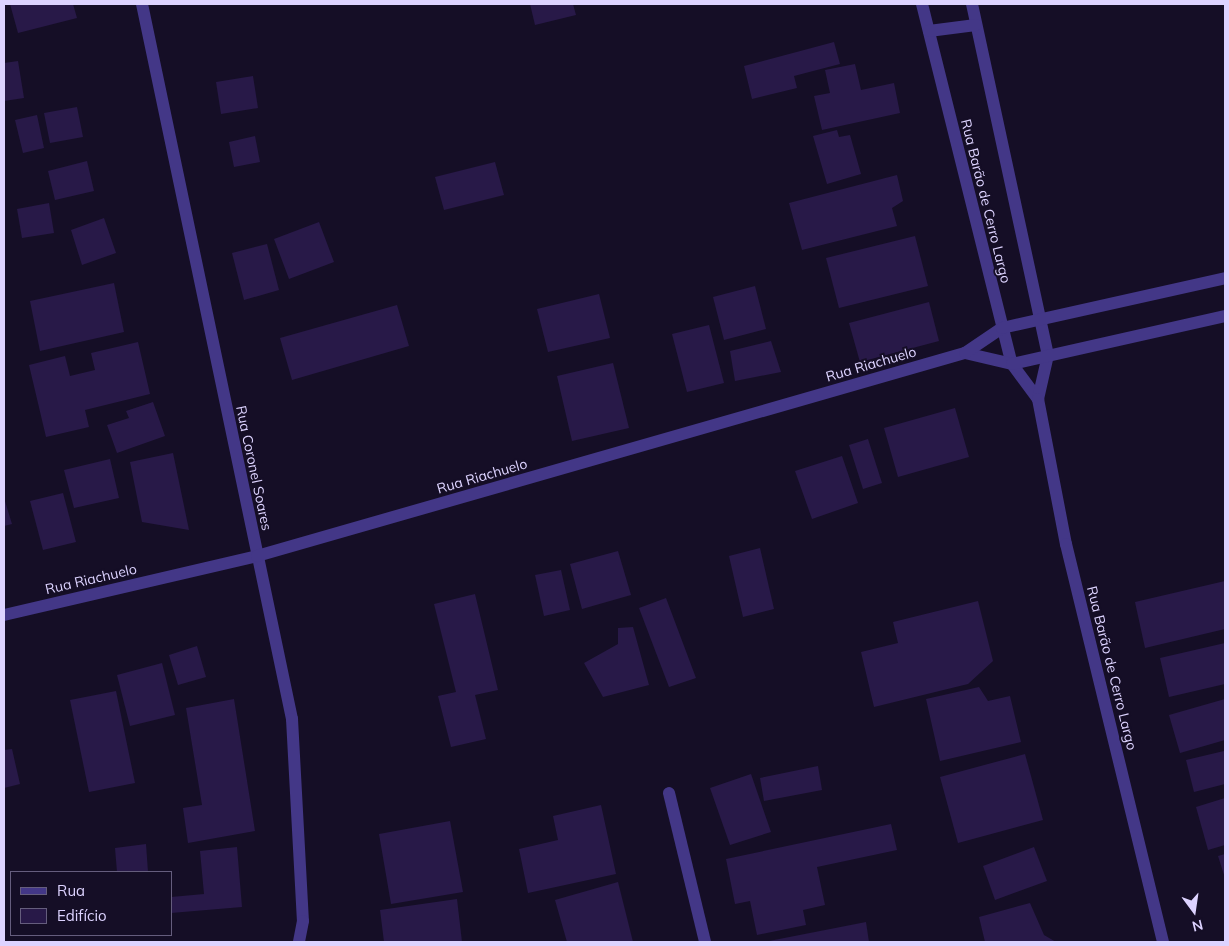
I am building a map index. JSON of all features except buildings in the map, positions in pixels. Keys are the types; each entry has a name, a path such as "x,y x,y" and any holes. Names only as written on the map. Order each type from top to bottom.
{"street":[{"name":"Rua Coronel Soares","path":"142,4 292,719 303,922 299,942"},
{"name":"Rua Barão de Cerro Largo","path":"922,4 1012,364 1038,399"},
{"name":"Rua Barão de Cerro Largo","path":"972,4 1048,355 1038,399 1066,544 1163,942"},
{"path":"929,31 976,25"},
{"name":"Rua Riachuelo","path":"4,615 258,556 965,353 1002,328 1225,278"},
{"name":"Rua Riachuelo","path":"965,353 1012,364 1225,316"},
{"path":"669,793 705,942"}]}
